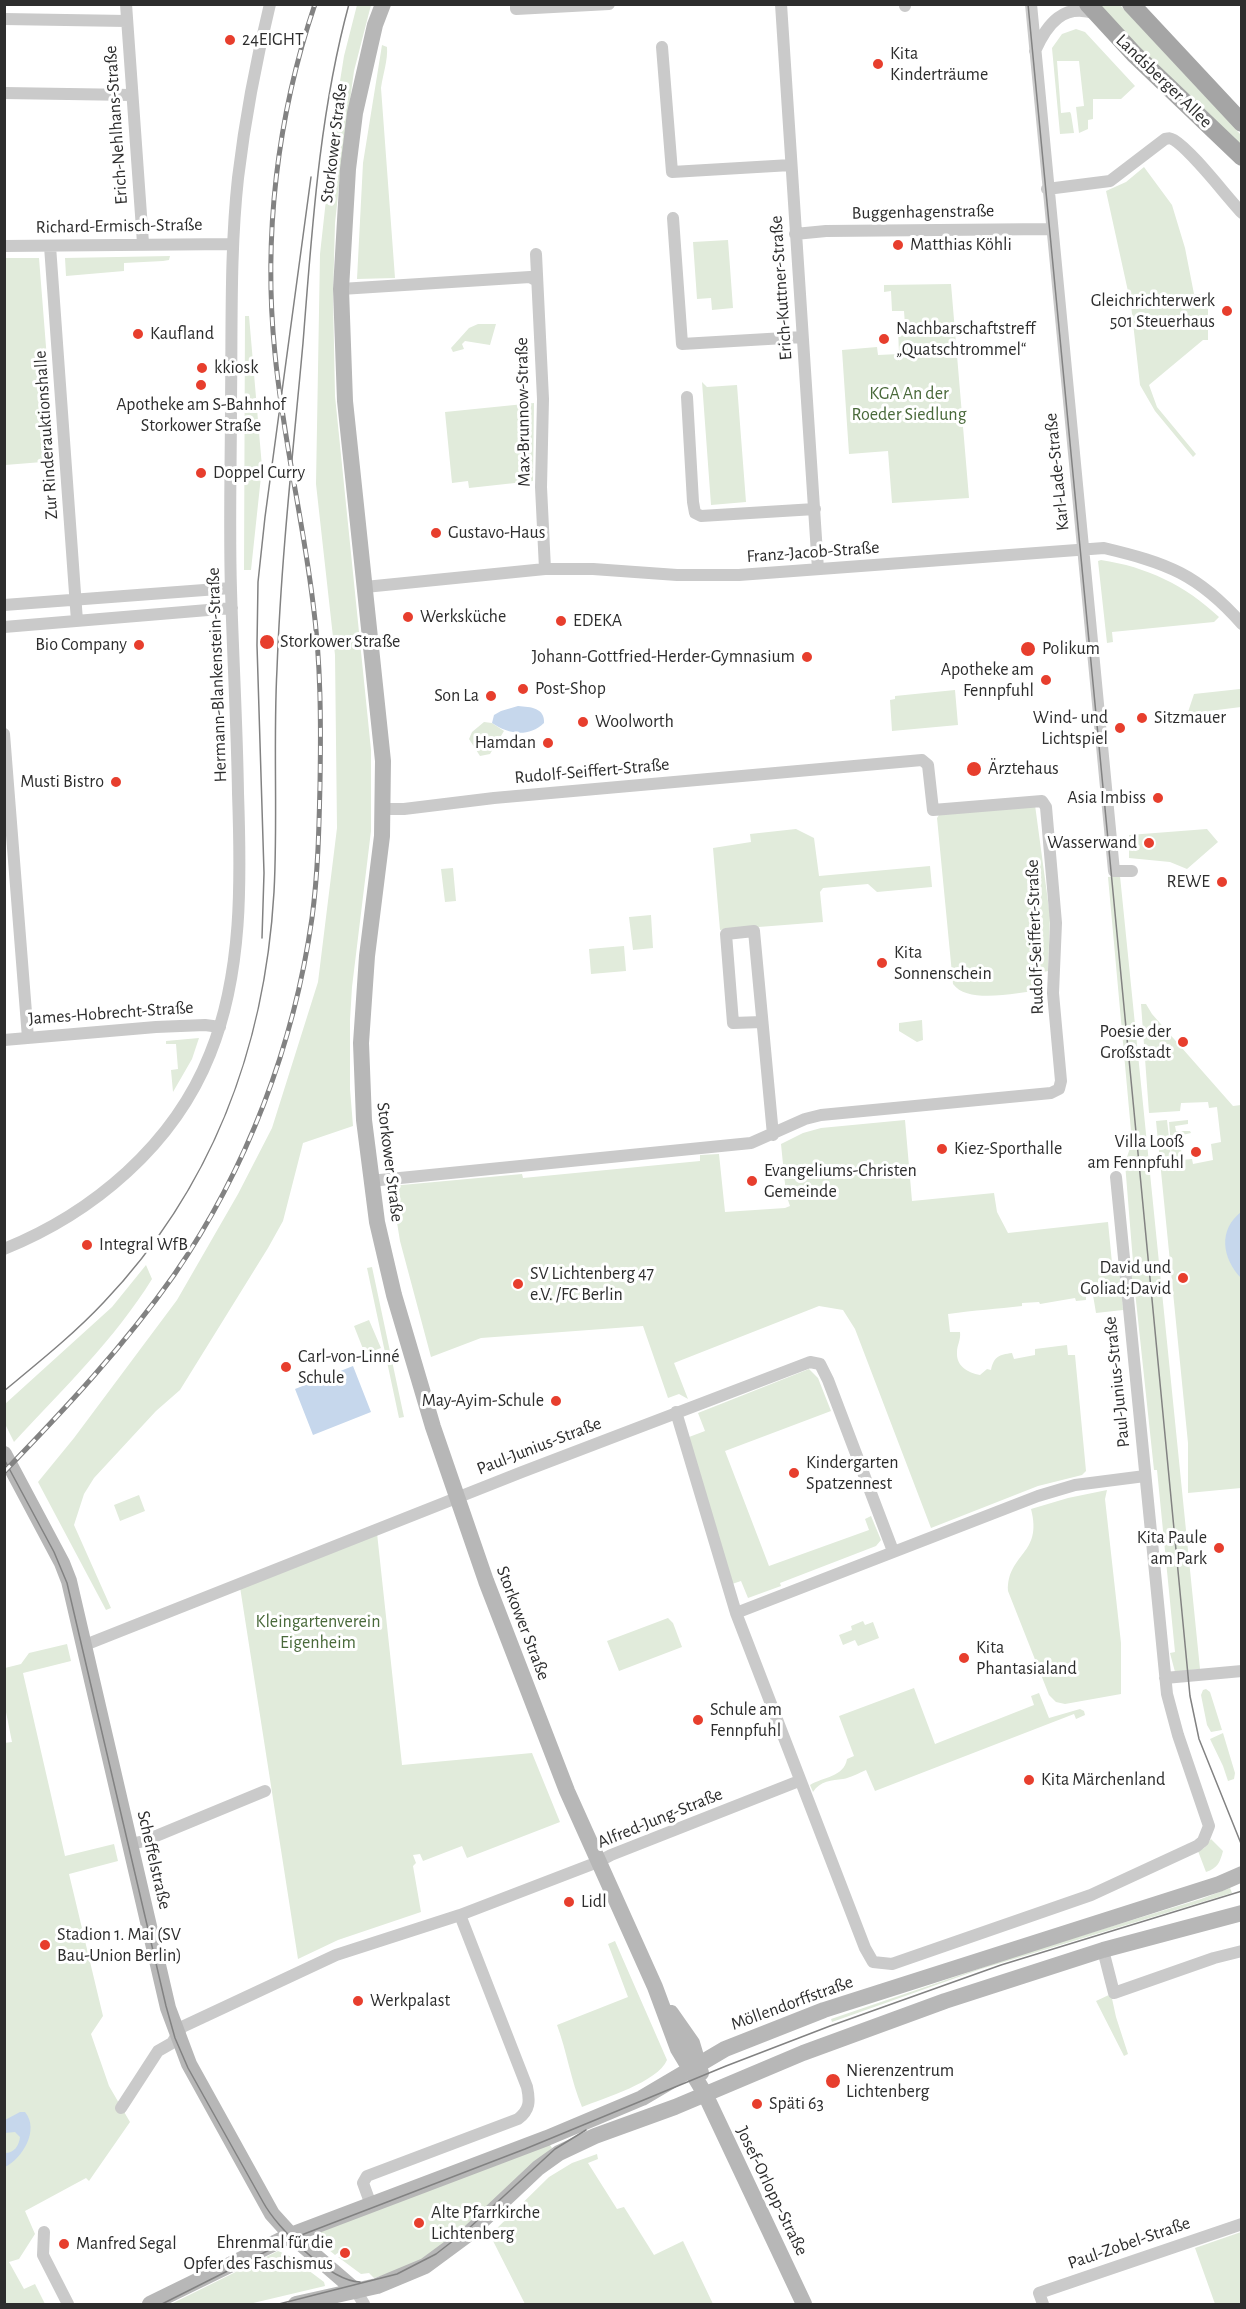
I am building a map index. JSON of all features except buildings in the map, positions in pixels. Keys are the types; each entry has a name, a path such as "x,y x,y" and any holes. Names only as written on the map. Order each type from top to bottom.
{"main road":[{"name":"Storkower Straße","path":"382,4 375,24 355,113 348,169 341,289 345,401 383,761 384,809 380,861 366,956 363,1008 362,1084 370,1180 380,1237 394,1295 427,1410 510,1645 567,1791 657,1992 675,2043 695,2066 705,2094"},
{"name":"Landsberger Allee","path":"1131,4 1242,123"},
{"name":"Landsberger Allee","path":"1093,10 1134,54 1242,157"},
{"name":"Scheffelstraße","path":"4,1454 62,1563 69,1581 168,2008 177,2035 196,2076 266,2203 291,2235 360,2298"},
{"name":"Möllendorffstraße","path":"150,2304 291,2235 537,2141 642,2098 719,2051 824,2010 1219,1884 1242,1874"},
{"path":"296,2304 360,2298 438,2258 467,2235 538,2168 559,2153 595,2136 840,2039 1010,1979 1103,1950 1242,1913"},
{"name":"Josef-Orlopp-Straße","path":"705,2094 804,2304"}],"street":[{"name":"Erich-Nehlhans-Straße","path":"126,4 143,243"},
{"name":"Hermann-Blankenstein-Straße","path":"4,1249 51,1227 85,1206 115,1183 147,1152 175,1118 196,1085 220,1027 234,957 240,884 235,647 231,588 233,244 244,138 270,4"},
{"path":"516,7 609,4"},
{"name":"Erich-Kuttner-Straße","path":"782,4 818,569"},
{"name":"Karl-Lade-Straße","path":"1031,4 1114,871 1132,872"},
{"path":"1034,52 1045,30 1059,17 1073,11 1093,10"},
{"path":"4,19 127,21"},
{"path":"662,47 672,171 791,165"},
{"path":"4,93 132,95"},
{"name":"Landsberger Allee","path":"1047,189 1110,181 1165,139 1170,138 1195,160 1242,213"},
{"path":"673,218 682,344 802,337"},
{"name":"Buggenhagenstraße","path":"795,234 826,231 1052,229"},
{"name":"Richard-Ermisch-Straße","path":"4,246 233,244"},
{"name":"Zur Rinderauktionshalle","path":"50,246 77,621"},
{"name":"Max-Brunnow-Straße","path":"536,254 543,399 541,487 545,569"},
{"path":"341,289 530,277 537,281"},
{"path":"687,397 695,513 701,516 815,509"},
{"name":"Franz-Jacob-Straße","path":"365,587 545,569 739,575 1104,548 1139,556 1184,573 1213,595 1242,624"},
{"path":"4,604 231,588"},
{"path":"4,627 232,608"},
{"path":"4,734 28,1038"},
{"name":"Rudolf-Seiffert-Straße","path":"370,1180 751,1143 805,1119 820,1115 1051,1094 1059,1089 1061,1081 1053,993 1056,923 1046,807 1042,801 933,810 928,765 922,759 494,798 404,809 384,809"},
{"path":"762,1022 733,1023 726,934 754,931 773,1135"},
{"name":"James-Hobrecht-Straße","path":"4,1040 156,1027 206,1024 220,1027"},
{"name":"Paul-Junius-Straße","path":"1116,1177 1166,1678"},
{"name":"Paul-Junius-Straße","path":"85,1645 458,1497 810,1362 820,1364 893,1551"},
{"path":"676,1412 736,1613 799,1781"},
{"path":"736,1613 1057,1489 1096,1481 1145,1476"},
{"path":"1166,1678 1242,1671"},
{"name":"Möllendorffstraße","path":"799,1781 865,1948 873,1962 892,1964 1091,1895 1197,1846 1203,1840 1209,1829 1207,1815 1178,1735 1167,1694 1166,1678"},
{"name":"Alfred-Jung-Straße","path":"121,2108 158,2051 172,2043 182,2027 336,1955 460,1915 799,1781"},
{"path":"131,1844 144,1841 265,1791"},
{"path":"371,2205 363,2183 367,2176 518,2119 529,2103 527,2087 460,1915"},
{"path":"1103,1950 1114,1993 1215,1958 1242,1952"},
{"name":"Paul-Zobel-Straße","path":"1043,2304 1039,2293 1242,2224"},
{"path":"44,2232 43,2255 68,2304"}],"green space":[{"path":"357,5 371,5 354,71 342,159 335,223 333,296 335,396 371,750 371,831 350,1020 350,1089 353,1126 303,1143 283,1221 180,1390 156,1411 94,1478 84,1494 74,1525 111,1608 106,1610 38,1482 74,1438 177,1300 238,1194 272,1128 318,982 337,828 335,655 316,484 320,254 337,100 344,56"},
{"path":"1099,5 1120,5 1241,135 1241,148 1126,35"},
{"path":"1076,29 1085,32 1135,86 1121,99 1093,99 1093,119 1088,120 1088,129 1079,133 1076,107 1084,106 1079,61 1057,61 1061,113 1070,112 1074,133 1060,134 1052,48 1062,34"},
{"path":"382,45 387,47 381,88 395,278 357,279 363,163"},
{"path":"1144,167 1172,205 1185,248 1194,294 1212,295 1208,299 1208,340 1203,340 1149,385 1157,407 1196,454 1193,457 1155,411 1140,385 1131,305 1106,191 1126,182"},
{"path":"728,240 733,308 712,310 711,298 697,299 693,242"},
{"path":"170,256 169,260 163,261 124,263 124,271 66,276 65,258"},
{"path":"5,258 39,258 55,461 5,465"},
{"name":"KGA An der Roeder Siedlung","path":"951,284 969,498 892,503 888,451 849,454 842,350 877,347 878,355 899,354 898,328 905,325 904,311 892,311 891,291 884,292 884,285"},
{"path":"245,316 249,316 262,467 251,570 244,570"},
{"path":"478,324 496,324 490,345 465,341 462,344 464,349 453,352 451,348 469,328"},
{"path":"702,382 707,387 737,385 746,502 711,505"},
{"path":"534,403 533,481 469,488 468,481 452,483 445,412"},
{"path":"1098,561 1134,567 1164,579 1193,596 1219,617 1214,622 1112,632 1113,642 1107,643"},
{"path":"1240,689 1241,707 1209,711 1209,716 1186,718 1194,694"},
{"path":"955,690 958,725 892,731 890,700 895,699 895,696"},
{"path":"484,722 492,723 504,731 490,754 480,756 469,739 472,732"},
{"path":"1035,805 1050,916 1048,971 1043,972 1043,990 995,996 970,994 953,984 937,818 939,815"},
{"path":"796,829 814,838 819,876 930,866 932,887 877,892 868,884 823,888 820,892 823,922 720,930 713,848 751,842 750,834"},
{"path":"1207,829 1218,842 1187,869 1170,862 1129,858 1129,835"},
{"path":"453,868 456,901 445,902 441,869"},
{"path":"1120,876 1200,1669 1175,1672 1170,1653 1175,1652 1157,1470 1154,1470 1134,1282 1128,1283 1126,1263 1133,1262 1125,1163 1132,1142 1108,877"},
{"path":"651,915 653,948 633,950 629,917"},
{"path":"624,946 626,971 591,974 589,949"},
{"path":"1141,1004 1146,1004 1152,1014 1233,1106 1241,1105 1241,1488 1188,1493 1188,1443 1156,1121 1167,1120 1173,1173 1169,1122 1188,1120 1188,1124 1175,1126 1176,1131 1190,1131 1191,1133 1182,1135 1184,1148 1181,1148 1182,1160 1192,1159 1193,1164 1213,1160 1211,1144 1221,1142 1217,1107 1209,1108 1208,1102 1181,1103 1180,1111 1149,1113"},
{"path":"922,1020 923,1040 917,1042 899,1031 899,1023"},
{"path":"199,1038 192,1059 173,1092 171,1070 178,1069 176,1044 166,1044 166,1041"},
{"path":"905,1120 912,1201 994,1193 997,1212 1008,1233 1108,1222 1112,1263 1120,1263 1123,1310 1096,1313 1093,1295 1086,1296 1086,1300 1076,1301 1075,1298 1040,1304 1039,1302 1022,1303 1022,1306 948,1314 950,1332 960,1332 958,1361 967,1371 976,1374 980,1375 987,1369 991,1370 996,1359 1004,1355 1012,1353 1014,1359 1035,1355 1035,1349 1067,1345 1068,1355 1075,1355 1086,1471 1082,1475 1038,1486 931,1528 855,1329 843,1310 819,1306 674,1363 688,1399 679,1394 668,1398 643,1326 481,1338 431,1357 400,1241 391,1186 522,1174 523,1178 700,1161 700,1155 719,1154 725,1212 785,1208 790,1206 786,1194 781,1144 803,1133 821,1128"},
{"path":"146,1265 152,1279 122,1322 14,1442 5,1424 5,1404 112,1307"},
{"path":"372,1267 404,1417 399,1418 367,1268"},
{"path":"369,1320 381,1348 365,1354 354,1326"},
{"path":"809,1369 818,1378 831,1411 725,1451 769,1566 869,1530 865,1519 871,1516 881,1540 876,1546 780,1583 781,1586 748,1598 741,1581 732,1584 689,1437 705,1431 698,1413"},
{"path":"1107,1490 1105,1499 1121,1643 1121,1694 1065,1704 1056,1702 1049,1695 1008,1591 1009,1578 1032,1536 1031,1509"},
{"path":"139,1495 145,1511 120,1521 114,1505"},
{"name":"Kleingartenverein Eigenheim","path":"377,1533 402,1765 532,1753 560,1822 467,1858 462,1846 423,1861 420,1854 413,1855 416,1863 413,1866 421,1912 338,1940 298,1959 240,1587"},
{"path":"668,1618 673,1623 682,1647 619,1671 607,1641"},
{"path":"863,1621 865,1625 873,1622 879,1638 858,1646 855,1640 843,1645 839,1635 852,1630 851,1626"},
{"path":"67,1644 71,1661 23,1673 65,1856 114,1844 118,1861 69,1874 103,2016 91,2034 109,2086 130,2122 89,2181 86,2178 25,2211 35,2234 19,2259 9,2262 24,2289 35,2284 45,2304 5,2304 4,1743 12,1742 5,1707 5,1668 21,1664 29,1653"},
{"path":"914,1688 935,1744 1034,1705 1031,1696 1039,1693 1049,1718 1080,1709 1085,1715 1076,1719 1074,1714 875,1791 866,1770 849,1778 823,1783 813,1792 810,1785 842,1770 847,1759 854,1756 839,1716"},
{"path":"1206,1689 1210,1692 1222,1730 1211,1732 1207,1725 1201,1695"},
{"path":"1223,1733 1235,1773 1234,1779 1228,1781 1210,1739"},
{"path":"1211,1839 1223,1851 1218,1864 1206,1872 1198,1851 1204,1848"},
{"path":"1230,1888 1232,1893 981,1969 832,2022 831,2019 1031,1951"},
{"path":"615,1941 667,2060 662,2068 642,2082 582,2107 557,2025 628,1997 608,1944"},
{"path":"1111,1994 1128,2054 1124,2056 1096,2001"},
{"path":"549,2143 552,2148 465,2228 434,2253 405,2268 374,2278 369,2273 361,2274 338,2257 349,2256 348,2250 342,2250 335,2255 323,2245 326,2239 316,2233"},
{"path":"597,2154 598,2159 588,2163 617,2209 624,2207 654,2255 683,2241 713,2304 525,2304 490,2235 549,2177 572,2163"},
{"path":"1241,2232 1241,2304 1215,2304 1195,2248"},
{"path":"278,2251 288,2255 324,2282 325,2286 249,2304 171,2304"}],"water":[{"path":"518,706 540,711 544,723 531,731 518,733 505,730 492,723 494,715"},
{"path":"1241,1212 1241,1278 1230,1262 1225,1244 1229,1227"},
{"path":"353,1366 371,1412 313,1435 295,1389"},
{"path":"20,2112 25,2112 29,2119 30,2135 23,2151 5,2167 5,2153 15,2148 20,2137 15,2132 5,2133 5,2120"}],"tram line":[{"path":"4,1391 93,1314 142,1258 175,1212 203,1163 226,1112 245,1060 259,1005 269,949 274,892 276,697 281,587 314,215 330,87 349,4"},
{"path":"1028,4 1190,1696 1199,1739 1242,1846"},
{"path":"262,938 264,873 257,645 258,582 311,177"},
{"path":"4,1459 54,1552 67,1583 175,2038 188,2068 270,2213 319,2263 334,2273 360,2282"},
{"path":"162,2304 291,2239 525,2149 726,2066 830,2026 1001,1965 1242,1891"},
{"path":"279,2304 397,2274 436,2254 467,2230 555,2149 586,2130"}],"railway":[{"path":"4,1472 114,1352 174,1275 200,1234 224,1192 264,1104 280,1059 304,965 312,918 318,851 319,671 309,572 275,354 271,266 272,221 282,133 291,89 315,4"}],"place":[{"name":"24EIGHT","path":"230,40"},
{"name":"Kita Kinderträume","path":"878,64"},
{"name":"Matthias Köhli","path":"898,245"},
{"name":"Gleichrichterwerk 501 Steuerhaus","path":"1227,311"},
{"name":"Kaufland","path":"138,334"},
{"name":"Nachbarschaftstreff „Quatschtrommel“","path":"884,339"},
{"name":"kkiosk","path":"202,368"},
{"name":"Apotheke am S-Bahnhof Storkower Straße","path":"201,385"},
{"name":"Doppel Curry","path":"201,473"},
{"name":"Gustavo-Haus","path":"436,533"},
{"name":"Werksküche","path":"408,617"},
{"name":"EDEKA","path":"561,621"},
{"name":"Storkower Straße","path":"267,642"},
{"name":"Bio Company","path":"139,645"},
{"name":"Polikum","path":"1028,649"},
{"name":"Johann-Gottfried-Herder-Gymnasium","path":"807,657"},
{"name":"Apotheke am Fennpfuhl","path":"1046,680"},
{"name":"Post-Shop","path":"523,689"},
{"name":"Son La","path":"491,696"},
{"name":"Sitzmauer","path":"1142,718"},
{"name":"Woolworth","path":"583,722"},
{"name":"Wind- und Lichtspiel","path":"1120,728"},
{"name":"Hamdan","path":"548,743"},
{"name":"Ärztehaus","path":"974,769"},
{"name":"Musti Bistro","path":"116,782"},
{"name":"Asia Imbiss","path":"1158,798"},
{"name":"Wasserwand","path":"1149,843"},
{"name":"REWE","path":"1222,882"},
{"name":"Kita Sonnenschein","path":"882,963"},
{"name":"Poesie der Großstadt","path":"1183,1042"},
{"name":"Kiez-Sporthalle","path":"942,1149"},
{"name":"Villa Looß am Fennpfuhl","path":"1196,1152"},
{"name":"Evangeliums-Christen Gemeinde","path":"752,1181"},
{"name":"Integral WfB","path":"87,1245"},
{"name":"David und Goliad;David","path":"1183,1278"},
{"name":"SV Lichtenberg 47 e.V. /FC Berlin","path":"518,1284"},
{"name":"Carl-von-Linné Schule","path":"286,1367"},
{"name":"May-Ayim-Schule","path":"556,1401"},
{"name":"Kindergarten Spatzennest","path":"794,1473"},
{"name":"Kita Paule am Park","path":"1219,1548"},
{"name":"Kita Phantasialand","path":"964,1658"},
{"name":"Schule am Fennpfuhl","path":"698,1720"},
{"name":"Kita Märchenland","path":"1029,1780"},
{"name":"Lidl","path":"569,1902"},
{"name":"Stadion 1. Mai (SV Bau-Union Berlin)","path":"45,1945"},
{"name":"Werkpalast","path":"358,2001"},
{"name":"Nierenzentrum Lichtenberg","path":"833,2081"},
{"name":"Späti 63","path":"757,2104"},
{"name":"Alte Pfarrkirche Lichtenberg","path":"419,2223"},
{"name":"Manfred Segal","path":"64,2244"},
{"name":"Ehrenmal für die Opfer des Faschismus","path":"345,2253"}]}
